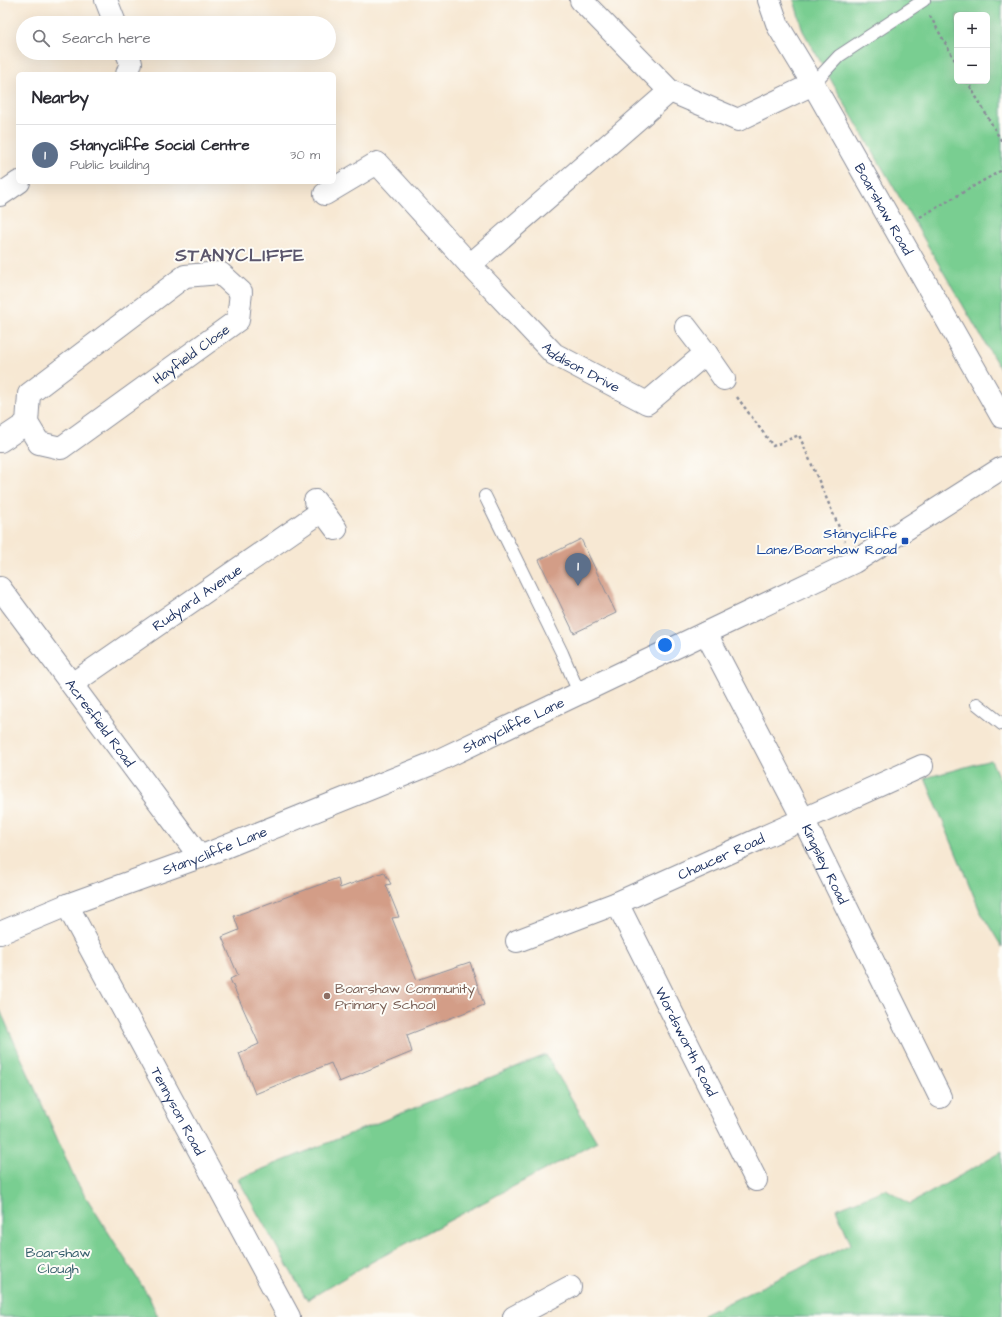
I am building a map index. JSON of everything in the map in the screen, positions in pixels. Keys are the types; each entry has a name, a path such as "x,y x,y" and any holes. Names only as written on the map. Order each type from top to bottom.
{"street":[{"path":"106,0 112,16"},
{"path":"581,0 670,91 738,120 813,84"},
{"name":"Boarshaw Road","path":"769,0 778,26 813,84 1002,417"},
{"path":"128,72 131,62 130,60"},
{"path":"470,265 670,91"},
{"name":"Addison Drive","path":"325,194 377,163 554,354 647,403 706,353"},
{"path":"0,195 16,184"},
{"name":"Hayfield Close","path":"220,273 241,292 238,320 61,448 39,443 27,423 29,394 185,276 220,273"},
{"path":"686,327 724,379"},
{"path":"0,441 27,423"},
{"name":"Stanycliffe Lane","path":"0,933 67,905 200,857 431,764 854,562 1002,468"},
{"name":"Rudyard Avenue","path":"72,684 319,506 336,529"},
{"name":"Acresfield Road","path":"0,588 200,857"},
{"name":"Kingsley Road","path":"706,633 802,819 940,1098"},
{"name":"Chaucer Road","path":"517,941 617,903 922,766"},
{"name":"Wordsworth Road","path":"617,903 756,1180"},
{"name":"Tennyson Road","path":"67,905 289,1317"},
{"path":"514,1317 570,1286"}],"lane":[{"path":"813,84 838,56 923,1"},
{"path":"485,496 562,653 579,693"},
{"path":"978,704 1002,724"}],"path":[{"path":"923,1 954,58"},
{"path":"969,84 1002,142"},
{"path":"920,217 1002,170"},
{"path":"724,379 773,446 799,435 854,562"}],"green space":[{"path":"794,0 1002,0 1002,372 803,31"},
{"path":"991,760 1002,785 1002,947 980,911 925,778"},
{"name":"Boarshaw Clough","path":"0,1010 76,1181 149,1297 158,1317 0,1317"},
{"path":"546,1055 597,1142 366,1265 307,1300 238,1179"},
{"path":"1002,1152 1002,1317 704,1317 703,1315 851,1244 836,1209 886,1189 910,1204"}],"building":[{"path":"581,539 616,613 574,633 539,560"},
{"path":"384,872 391,884 386,885 399,917 392,918 417,980 470,962 484,1005 407,1035 412,1052 339,1082 331,1063 255,1094 239,1053 259,1044 230,979 238,975 222,937 239,930 234,916 338,878 340,888"}],"place":[{"name":"Stanycliffe Lane/Boarshaw Road","path":"905,541"},
{"name":"Stanycliffe Social Centre","path":"578,586"},
{"name":"Boarshaw Community Primary School","path":"327,996"}],"district":[{"name":"STANYCLIFFE","path":"240,255"}]}
